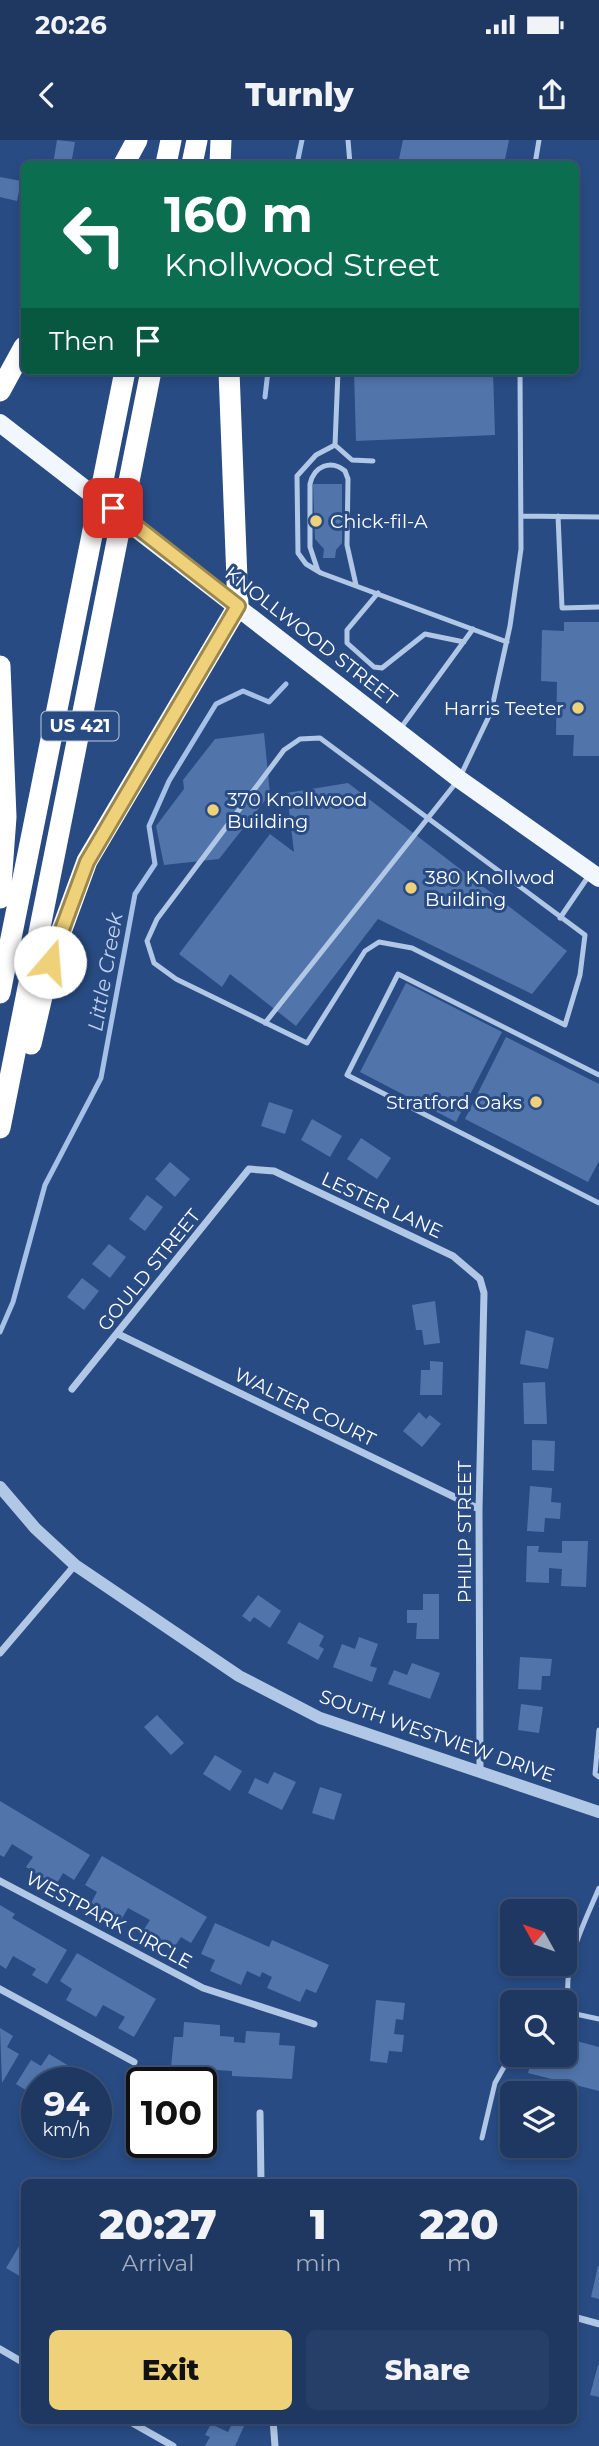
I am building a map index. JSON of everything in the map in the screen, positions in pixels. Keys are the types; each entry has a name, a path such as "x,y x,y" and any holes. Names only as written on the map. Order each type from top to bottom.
{"highway":[{"path":"126,161 137,140"},
{"path":"167,161 171,140"},
{"path":"193,161 197,140"},
{"path":"220,161 221,140"},
{"path":"0,391 21,352"},
{"name":"US 421","path":"0,993 124,375"},
{"name":"US 421","path":"0,1128 150,375"},
{"path":"10,1081 26,1063 50,962 87,862 238,606 229,375"},
{"path":"0,666 6,806 0,898"}],"main road":[{"name":"KNOLLWOOD STREET","path":"0,423 459,779 595,876"}],"street":[{"name":"LESTER LANE","path":"250,1170 274,1171 453,1256 480,1279 484,1293"},
{"name":"GOULD STREET","path":"72,1389 250,1170"},
{"name":"PHILIP STREET","path":"480,1772 479,1509 484,1293"},
{"name":"WALTER COURT","path":"118,1334 479,1509"},
{"name":"SOUTH WESTVIEW DRIVE","path":"0,1487 35,1528 75,1565 239,1676 320,1718 598,1810"},
{"path":"0,1653 75,1565"},
{"name":"WESTPARK CIRCLE","path":"0,1881 203,1988 314,2024"},
{"path":"0,1989 134,2062"},
{"path":"260,2113 261,2179"},
{"path":"577,2318 599,2324"},
{"path":"0,2349 21,2361"},
{"path":"134,2424 173,2446"},
{"path":"273,2424 275,2446"}],"lane":[{"path":"348,140 350,161"},
{"path":"536,161 539,140"},
{"path":"335,445 338,375"},
{"path":"265,1023 459,779 491,712 507,642 521,549 520,375"},
{"path":"335,445 352,460 373,461"},
{"path":"335,445 316,455 297,475 298,552 306,564 318,571 507,642"},
{"path":"318,571 310,547 310,484 312,475 322,466 331,464 345,471 348,479 347,545 356,584"},
{"path":"521,516 599,517"},
{"path":"558,516 562,608 599,607"},
{"path":"378,593 347,630 347,643 374,667 382,668 425,634 464,642"},
{"path":"398,732 473,629"},
{"path":"320,738 560,918 585,934 580,975 565,1025 412,948 379,942 365,951 307,1043 176,979 154,963 147,941 157,919 284,750 300,739 320,738"},
{"path":"560,918 595,876"},
{"path":"599,1074 398,974 347,1075 599,1204"},
{"path":"599,1730 595,1774 599,1777"},
{"path":"566,1990 572,1953 599,1888"},
{"path":"577,2015 599,2019"},
{"path":"482,2138 495,2083 504,2067"}],"building":[{"path":"57,140 75,142 72,161 54,161"},
{"path":"403,140 509,140 505,161 399,161"},
{"path":"0,177 21,181 17,201 0,197"},
{"path":"354,375 493,375 495,435 356,441"},
{"path":"313,484 342,484 342,543 336,550 335,558 323,558 324,549 315,539"},
{"name":"Harris Teeter","path":"564,622 599,622 599,756 573,756 574,735 556,735 557,682 541,681 542,630 564,631"},
{"name":"370 Knollwood Building","path":"264,733 270,794 219,859 164,865 156,826 184,789 183,780 215,739"},
{"path":"348,783 567,951 532,994 378,919 296,1026 230,974 222,987 179,954 270,834 294,852 287,793"},
{"path":"406,983 502,1032 456,1122 360,1072"},
{"name":"Stratford Oaks","path":"506,1037 599,1084 599,1161 588,1182 465,1119"},
{"path":"269,1102 293,1110 285,1134 261,1126"},
{"path":"312,1119 342,1136 330,1157 301,1140"},
{"path":"361,1138 391,1158 377,1179 347,1159"},
{"path":"170,1162 190,1179 175,1197 155,1179"},
{"path":"147,1195 163,1207 145,1231 129,1219"},
{"path":"109,1244 126,1257 110,1278 92,1264"},
{"path":"82,1278 99,1291 84,1310 67,1297"},
{"path":"435,1301 440,1343 424,1345 422,1330 416,1330 412,1305"},
{"path":"526,1330 554,1338 548,1369 520,1364"},
{"path":"430,1361 443,1362 442,1395 420,1395 421,1370 430,1370"},
{"path":"545,1382 547,1424 524,1424 523,1383"},
{"path":"419,1412 426,1419 430,1415 441,1424 422,1447 403,1431"},
{"path":"532,1440 555,1441 554,1471 532,1470"},
{"path":"530,1486 552,1488 551,1502 561,1503 560,1519 545,1518 544,1532 527,1531"},
{"path":"562,1541 588,1541 586,1587 561,1586 562,1569 549,1568 549,1583 526,1582 527,1546 539,1546 538,1552 562,1553"},
{"path":"423,1594 439,1594 439,1639 416,1639 417,1623 407,1623 407,1610 423,1610"},
{"path":"258,1595 281,1611 270,1628 254,1617 250,1622 242,1616"},
{"path":"299,1622 324,1636 319,1646 324,1649 318,1660 287,1643"},
{"path":"359,1637 378,1644 370,1666 377,1668 372,1682 333,1667 342,1644 355,1649"},
{"path":"520,1657 552,1659 550,1676 542,1676 541,1690 518,1689"},
{"path":"412,1663 440,1673 430,1699 388,1684 394,1670 407,1675"},
{"path":"521,1704 543,1707 539,1733 518,1730"},
{"path":"157,1715 184,1743 171,1755 144,1727"},
{"path":"215,1755 242,1771 230,1791 203,1774"},
{"path":"274,1772 296,1782 282,1810 248,1793 255,1778 268,1784"},
{"path":"320,1787 342,1794 334,1820 312,1813"},
{"path":"0,1801 90,1855 74,1880 63,1873 56,1885 26,1867 33,1857 12,1844 4,1857 0,1855"},
{"path":"102,1856 207,1917 191,1943 181,1937 173,1949 143,1931 150,1920 128,1908 121,1920 91,1903 97,1892 85,1885"},
{"path":"0,1905 15,1914 12,1918 67,1950 47,1984 32,1975 36,1969 13,1956 6,1969 0,1965"},
{"path":"215,1923 269,1947 272,1940 329,1965 316,1993 306,1989 300,2002 267,1988 272,1977 262,1972 260,1977 247,1971 241,1985 210,1971 215,1960 201,1954"},
{"path":"77,1953 156,1999 134,2037 118,2028 125,2017 103,2005 96,2017 66,2000 72,1989 60,1981"},
{"path":"376,2000 405,2003 403,2020 396,2019 394,2034 404,2035 402,2052 389,2051 387,2063 370,2061"},
{"path":"184,2022 220,2025 220,2036 234,2037 234,2042 245,2043 246,2031 280,2033 279,2045 295,2046 292,2079 232,2076 232,2071 217,2070 217,2067 171,2067 174,2037 183,2037"},
{"path":"0,2028 13,2036 7,2047 19,2054 2,2083"},
{"path":"577,2041 599,2047 599,2091 577,2085 577,2081 560,2081 528,2073 530,2067 577,2067"},
{"path":"49,2054 71,2067 27,2067 31,2060 41,2066"},
{"path":"21,2243 21,2277 6,2268"},
{"path":"599,2266 599,2299 591,2297"},
{"path":"599,2365 599,2397 590,2395"},
{"path":"211,2424 228,2432 232,2424 245,2424 235,2446 205,2446 210,2437 205,2435"}],"waterway":[{"name":"Little Creek","path":"298,161 302,140"},
{"name":"Little Creek","path":"265,397 268,375"},
{"name":"Little Creek","path":"0,1332 13,1302 45,1185 101,1078 135,894 155,864 149,826 169,781 216,704 243,691 269,702 286,684"}],"place":[{"name":"Chick-fil-A","path":"316,521"},
{"name":"Harris Teeter","path":"578,708"},
{"name":"370 Knollwood Building","path":"213,810"},
{"name":"380 Knollwod Building","path":"411,888"},
{"name":"Stratford Oaks","path":"536,1102"}],"route":[{"path":"50,962 75,890 101,835 238,606 113,508"}]}
